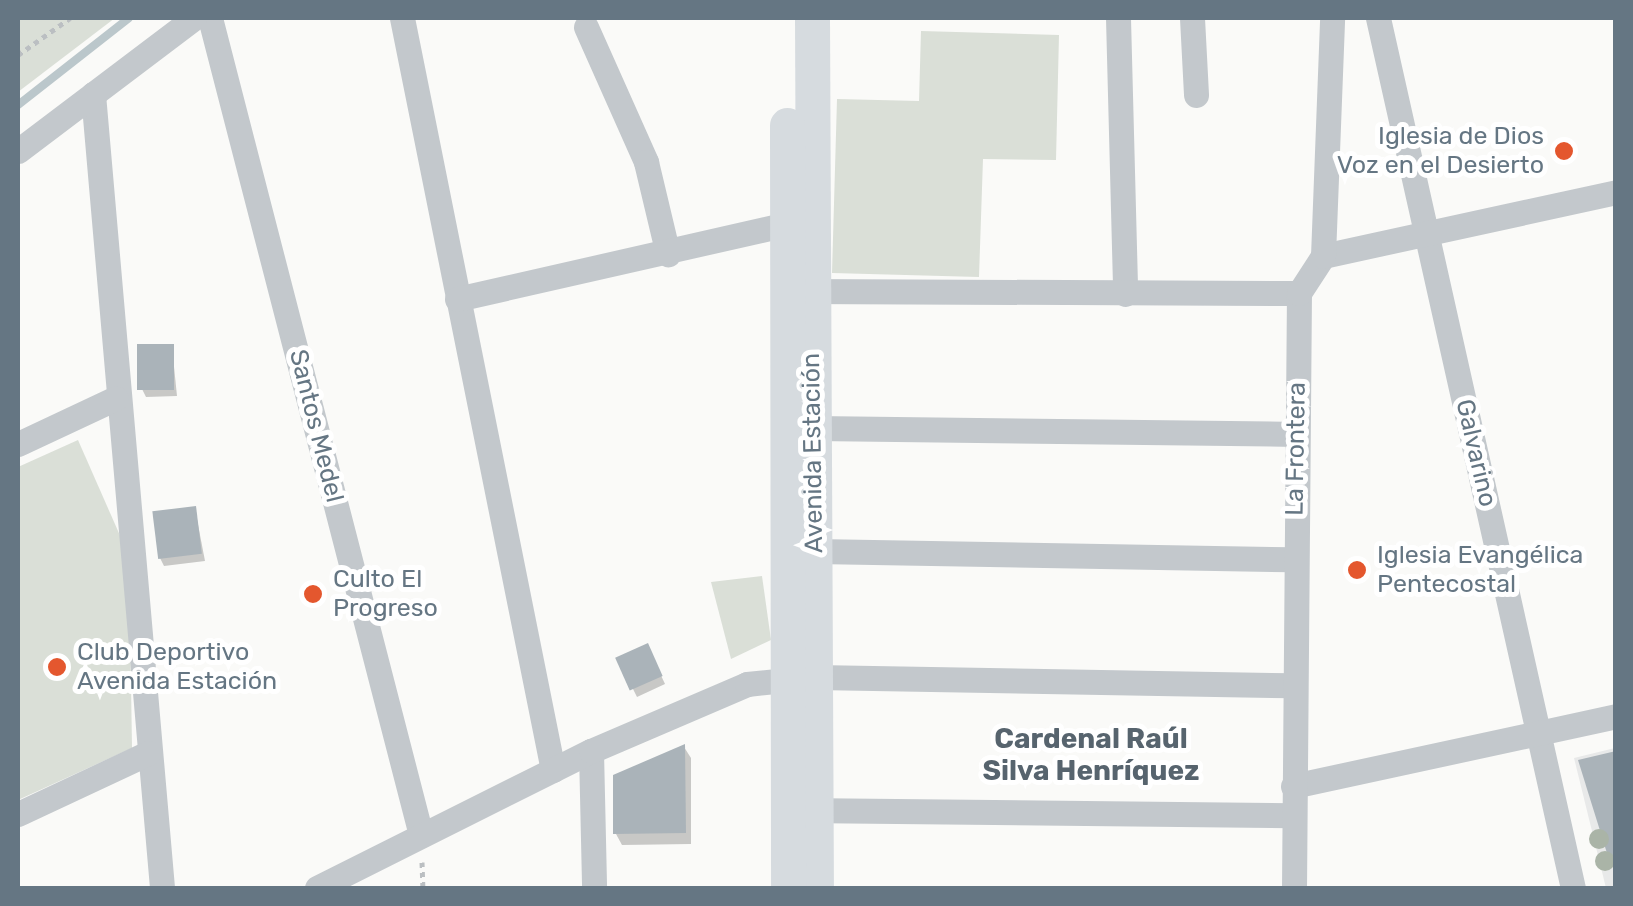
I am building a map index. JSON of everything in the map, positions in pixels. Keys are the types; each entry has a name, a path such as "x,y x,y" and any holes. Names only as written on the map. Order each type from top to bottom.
{"street":[{"path":"18,150 194,18"},
{"name":"Santos Medel","path":"210,18 421,835"},
{"path":"402,18 553,770"},
{"name":"Avenida Estación","path":"788,18 799,222"},
{"name":"Avenida Estación","path":"812,18 798,291 803,810 816,888"},
{"path":"1118,18 1125,294"},
{"path":"1192,18 1196,95"},
{"path":"798,291 1299,293 1322,256 1332,18"},
{"name":"Galvarino","path":"1378,18 1573,888"},
{"path":"586,28 646,162 668,254"},
{"path":"93,94 116,398 162,888"},
{"path":"1322,256 1616,192"},
{"path":"457,300 799,222"},
{"name":"Avenida Estación","path":"798,291 814,428 815,550 801,677"},
{"name":"La Frontera","path":"1294,888 1299,293"},
{"path":"18,444 116,398"},
{"path":"814,428 1296,434"},
{"path":"815,550 1294,559"},
{"path":"317,888 592,751 747,684 801,677 1294,685"},
{"path":"1293,786 1616,716"},
{"path":"592,751 594,888"},
{"path":"18,814 148,753"},
{"path":"803,810 1294,815"},
{"name":"Avenida Estación","path":"788,888 803,810"}],"path":[{"path":"18,55 70,18"}],"shaded area":[{"path":"18,18 115,18 18,92"},
{"path":"921,31 1059,35 1056,160 983,159 979,277 832,273 837,99 919,101"},
{"path":"78,440 129,556 132,748 18,800 18,467"},
{"path":"762,576 771,640 731,659 711,582"},
{"path":"1615,748 1615,888 1606,888 1574,758"}],"building":[{"path":"137,344 174,344 174,390 137,390"},
{"path":"196,506 202,554 158,559 152,511"},
{"path":"648,643 663,676 630,691 615,658"},
{"path":"685,744 686,833 613,834 613,775"},
{"path":"1616,751 1616,865 1611,866 1578,760"}],"waterway":[{"path":"18,105 129,18"}],"place":[{"name":"Iglesia de Dios Voz en el Desierto","path":"1564,151"},
{"name":"Iglesia Evangélica Pentecostal","path":"1357,570"},
{"name":"Culto El Progreso","path":"313,594"},
{"name":"Club Deportivo Avenida Estación","path":"57,667"}],"district":[{"name":"Cardenal Raúl Silva Henríquez","path":"1091,755"}]}
